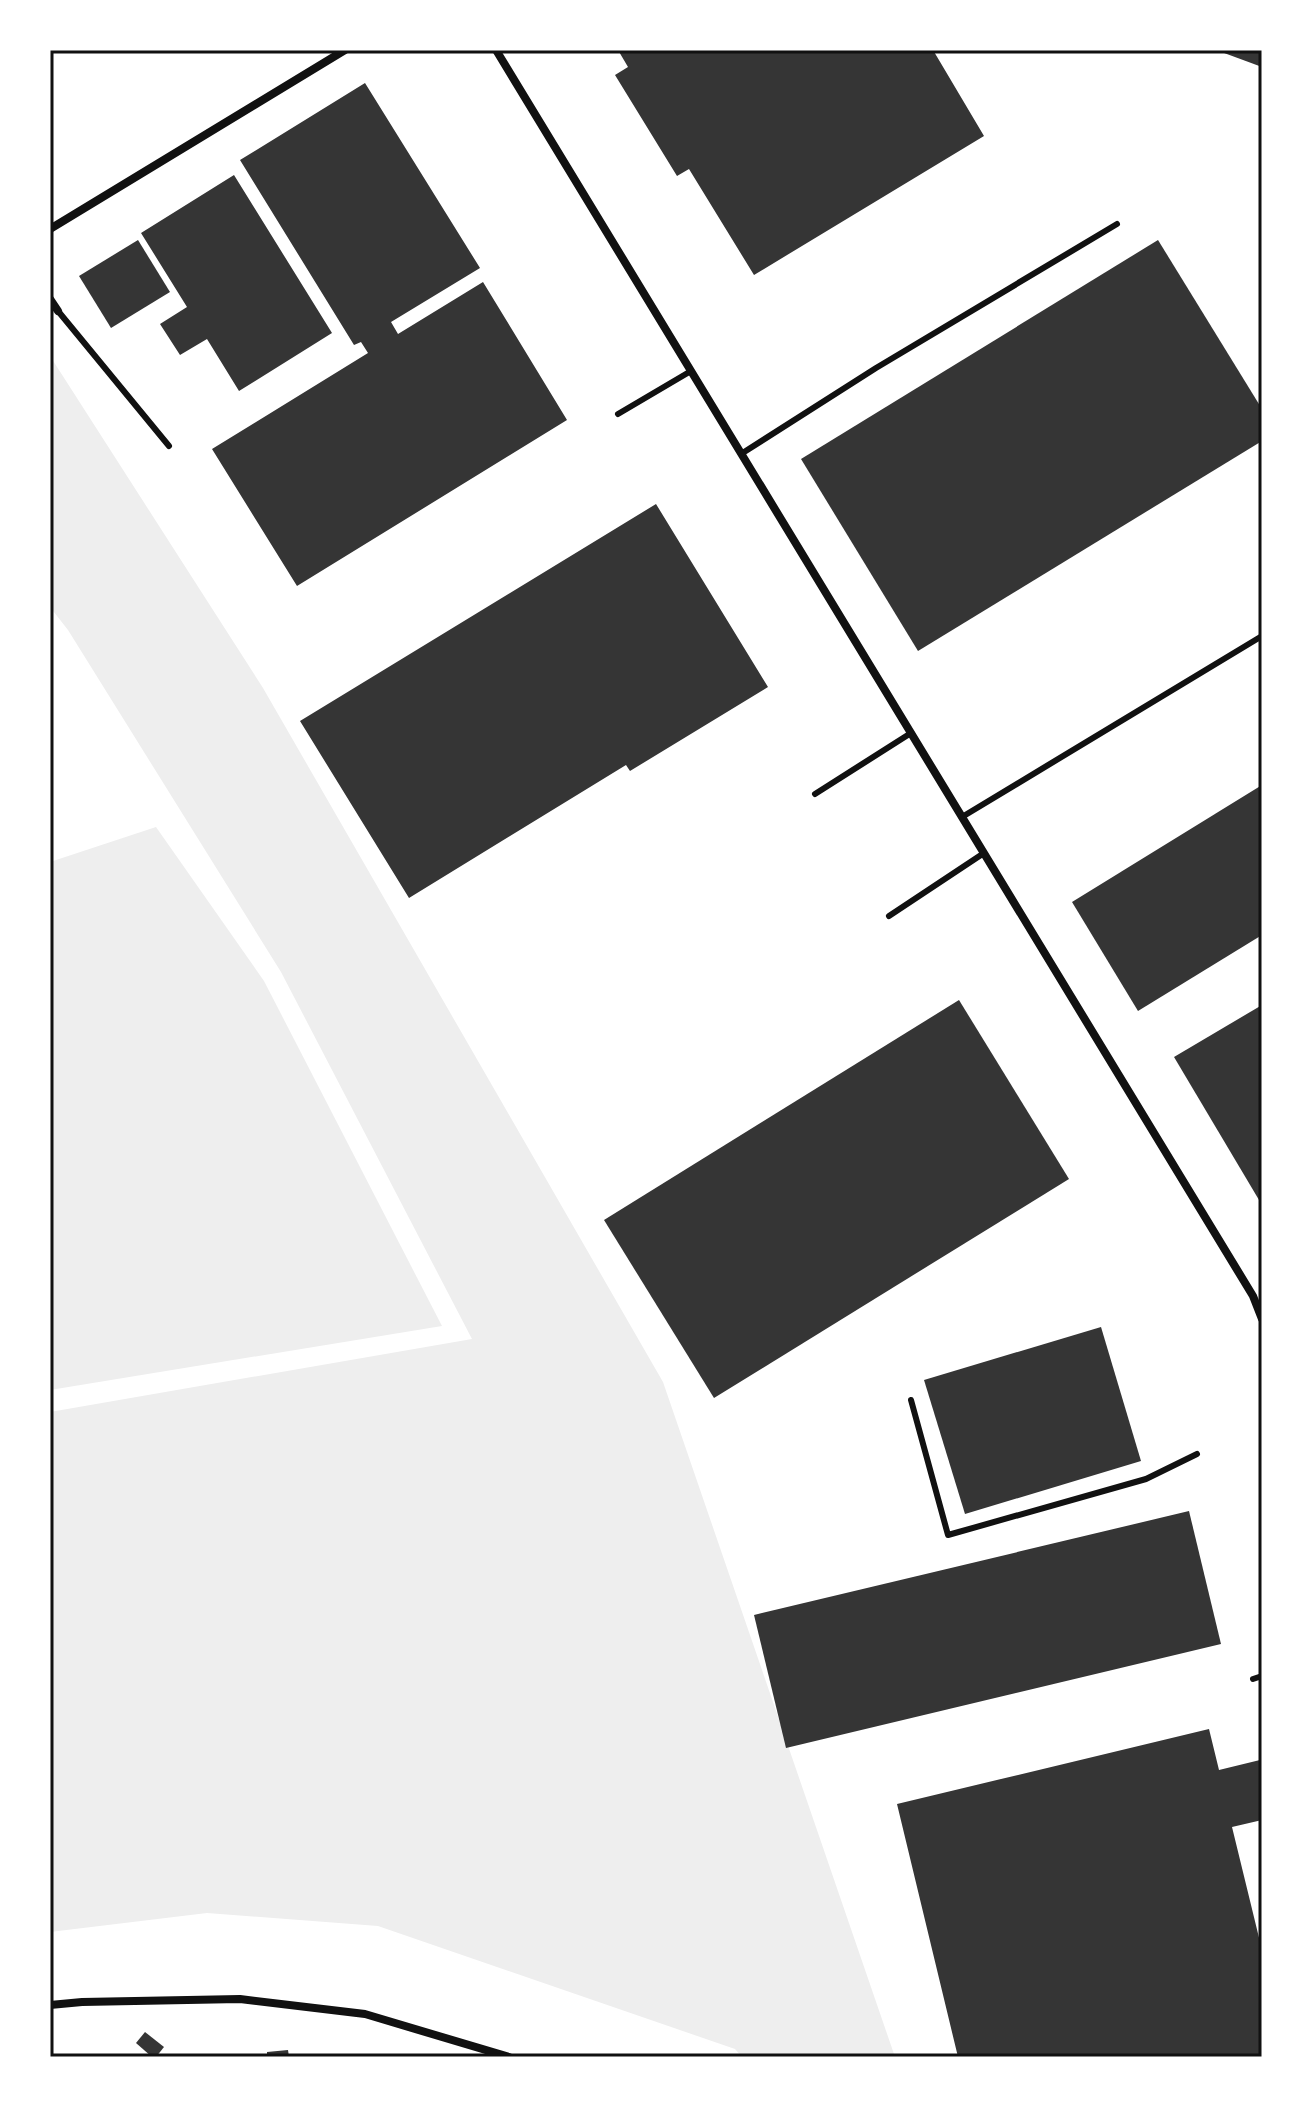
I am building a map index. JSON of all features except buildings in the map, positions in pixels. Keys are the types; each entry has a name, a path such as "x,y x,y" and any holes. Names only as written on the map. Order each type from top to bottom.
{"street":[{"path":"50,229 345,50"},
{"path":"496,50 1253,1296 1262,1319"},
{"path":"50,299 58,311"},
{"path":"50,2005 240,1999 365,2014 509,2057"}],"lane":[{"path":"741,454 876,368 1117,224"},
{"path":"58,311 169,446"},
{"path":"618,414 691,371"},
{"path":"962,817 1262,636"},
{"path":"815,794 911,733"},
{"path":"889,916 984,853"},
{"path":"911,1400 948,1535 1146,1479 1197,1454"},
{"path":"1253,1679 1262,1676"}],"shaded area":[{"path":"50,356 263,688 663,1382 895,2057 742,2057 735,2049 378,1926 207,1913 50,1932 50,1412 472,1339 281,972 68,630 50,607"},
{"path":"156,827 264,981 442,1326 50,1390 50,862"}]}
